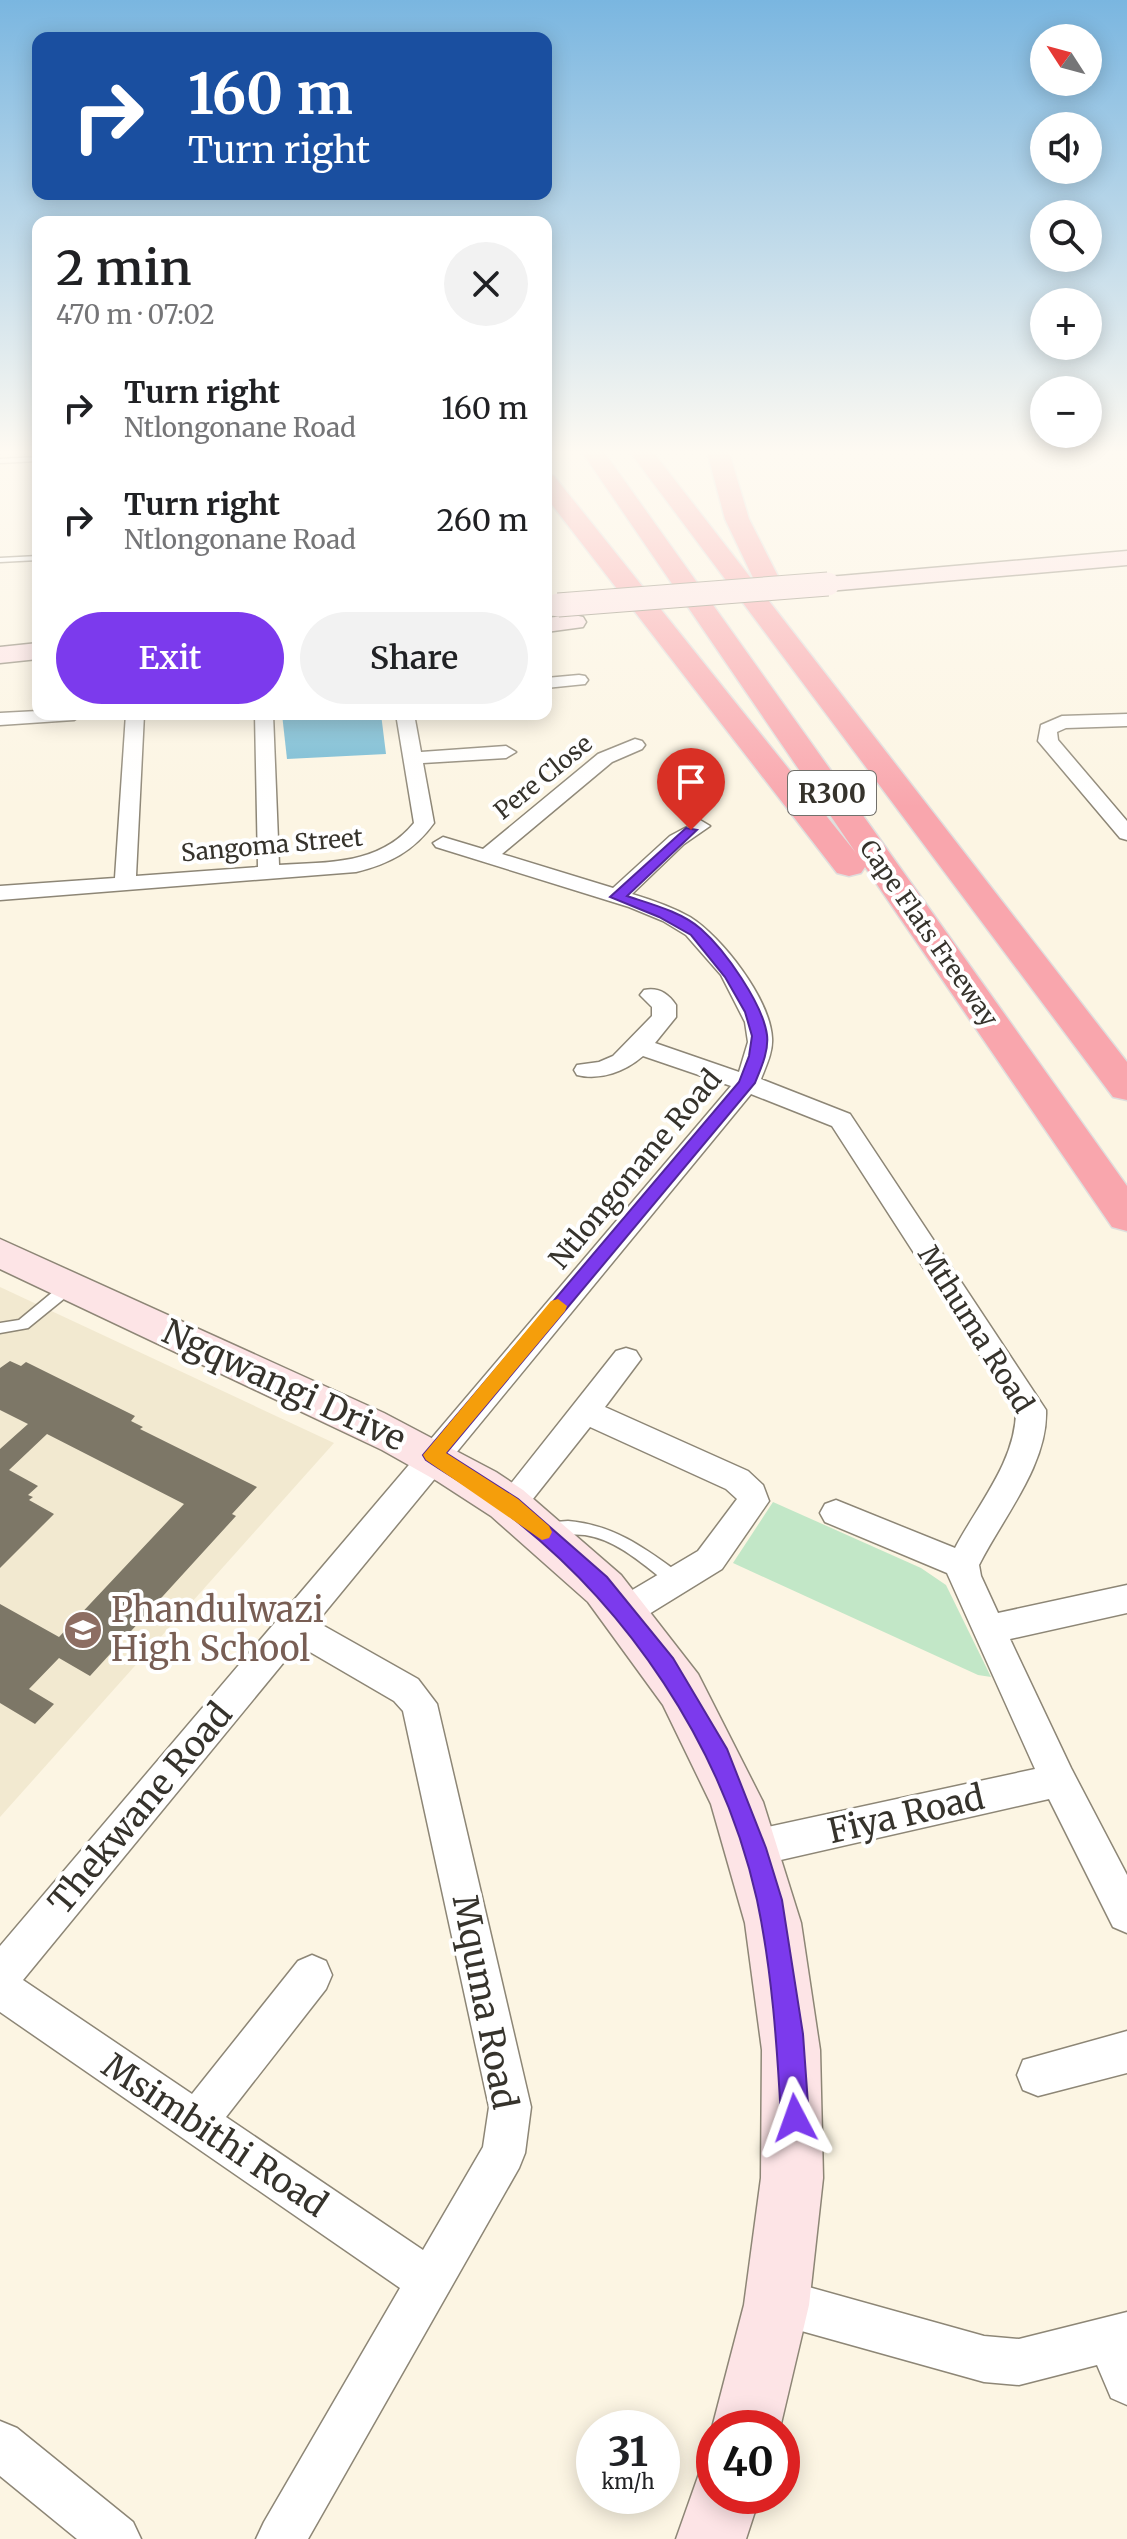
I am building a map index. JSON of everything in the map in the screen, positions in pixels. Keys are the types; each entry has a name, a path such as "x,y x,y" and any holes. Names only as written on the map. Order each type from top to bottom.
{"highway":[{"path":"594,570 669,636"},
{"path":"617,570 962,1011 1069,1135"},
{"name":"Cape Flats Freeway","path":"676,570 1127,1217"},
{"name":"R300","path":"732,570 1127,1088"},
{"path":"760,570 825,668 891,755 950,855"}],"main road":[{"path":"834,592 1019,570"},
{"path":"556,614 834,592 1127,574"},
{"path":"0,655 32,652"},
{"path":"0,672 32,669"},
{"name":"Ngqwangi Drive","path":"0,1253 433,1455 524,1517 599,1583 665,1665 719,1756 754,1848 769,1900 790,2034 795,2118 793,2180 780,2302 751,2410"},
{"path":"711,2539 719,2514"}],"street":[{"path":"552,682 579,680"},
{"path":"0,719 32,717"},
{"path":"125,884 135,720"},
{"path":"264,720 269,873"},
{"name":"Sangoma Street","path":"0,893 372,863 403,844 424,823 406,720"},
{"path":"1125,830 1048,741 1046,734 1048,729 1062,722 1127,720"},
{"name":"Pere Close","path":"487,856 605,758 635,745"},
{"path":"413,758 506,752"},
{"path":"617,897 677,840 700,826"},
{"name":"Ntlongonane Road","path":"433,1455 747,1083 757,1056 760,1036 753,1012 731,975 696,932 664,914 617,897 443,843"},
{"path":"586,1070 611,1069 639,1046 664,1017 664,1005 652,995"},
{"name":"Mthuma Road","path":"639,1046 831,1115 847,1127 1031,1410 1034,1420 1026,1446 963,1565"},
{"path":"524,1517 584,1411 626,1359"},
{"path":"584,1411 737,1480 749,1489 753,1501 719,1551 677,1581 624,1612"},
{"name":"Thekwane Road","path":"0,1977 433,1455"},
{"path":"836,1513 963,1565 968,1589 1058,1780 1127,1914"},
{"path":"988,1630 1127,1599"},
{"name":"Mquma Road","path":"281,2539 504,2153 509,2130 508,2086 419,1704 406,1690 292,1625"},
{"name":"Fiya Road","path":"754,1848 1058,1780"},
{"path":"196,2122 312,1975"},
{"name":"Msimbithi Road","path":"0,1988 430,2282"},
{"path":"1038,2075 1127,2052"},
{"path":"780,2302 984,2359 1019,2362 1119,2338 1127,2382"},
{"path":"0,2445 116,2539"}],"lane":[{"path":"0,1328 23,1324 71,1285"},
{"path":"524,1517 605,1532 637,1550 677,1581"}],"shaded area":[{"name":"Phandulwazi High School","path":"0,1287 334,1443 0,1817"}],"green space":[{"path":"773,1502 921,1568 946,1585 991,1677 978,1675 733,1563"}],"water":[{"path":"283,720 382,720 386,754 287,759"}],"building":[{"path":"10,1361 21,1366 26,1362 135,1416 131,1421 143,1427 140,1429 257,1487 232,1514 236,1516 90,1676 59,1658 29,1689 54,1704 35,1724 0,1703 0,1604 59,1637 184,1504 47,1434 9,1470 38,1486 28,1495 33,1497 29,1500 54,1514 0,1568 0,1449 28,1424 0,1410 0,1368"}],"slow traffic":[{"path":"542,1532 510,1505 433,1455 558,1306"}],"place":[{"name":"Phandulwazi High School","path":"83,1630"}],"route":[{"path":"691,830 617,897 681,921 710,946 731,975 753,1012 760,1036 757,1056 747,1083 433,1455 510,1505 599,1583 665,1665 719,1756 754,1848 769,1900 790,2034 795,2118"}]}
